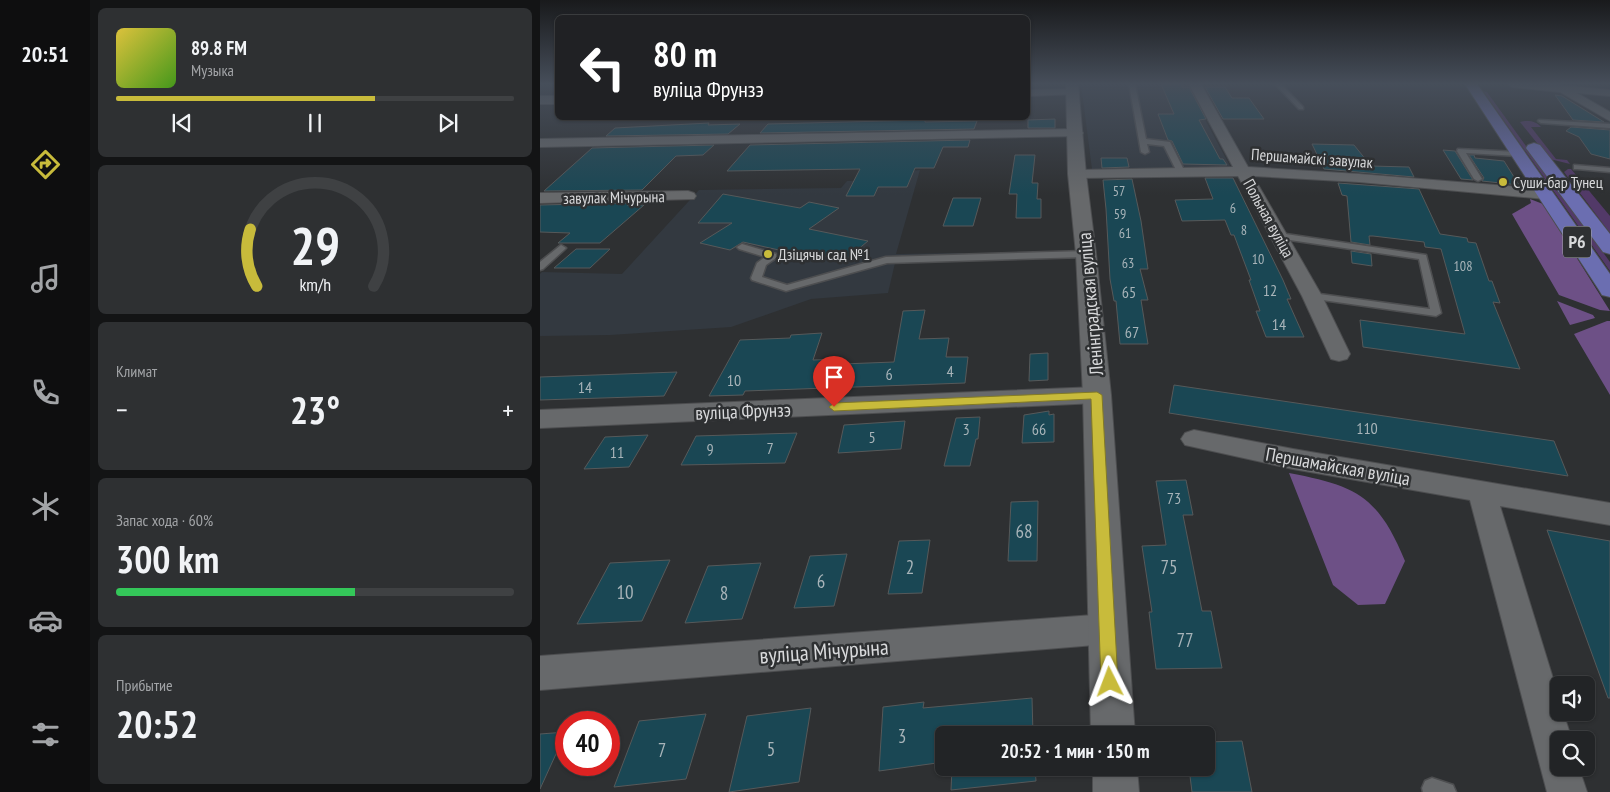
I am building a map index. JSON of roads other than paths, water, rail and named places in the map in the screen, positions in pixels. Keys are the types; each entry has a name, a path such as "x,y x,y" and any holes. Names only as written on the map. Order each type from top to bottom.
{"main road":[{"name":"Р6","path":"1496,121 1610,290"},
{"name":"Р6","path":"1514,121 1610,248"}],"street":[{"name":"Ленінградская вуліца","path":"1075,121 1077,174 1086,254 1097,395 1112,726"},
{"name":"Польная вуліца","path":"1215,121 1312,296 1338,354"},
{"path":"540,143 1076,132"},
{"name":"Першамайскі завулак","path":"1077,174 1243,171 1545,194"},
{"name":"завулак Мічурына","path":"540,198 688,196"},
{"name":"вуліца Фрунзэ","path":"540,419 1097,395"},
{"name":"Першамайская вуліца","path":"1194,439 1293,459 1610,514"},
{"path":"1482,492 1550,731"},
{"name":"вуліца Мічурына","path":"540,673 1107,629"},
{"path":"1115,776 1116,792"},
{"path":"1562,776 1567,792"}],"lane":[{"path":"1139,121 1145,152"},
{"path":"1541,121 1610,126"},
{"path":"1143,141 1167,144 1181,172"},
{"path":"1478,180 1461,152 1518,154"},
{"path":"1577,167 1610,170"},
{"path":"1278,236 1423,258 1436,313 1312,296"},
{"path":"742,247 773,256 762,263 756,278 786,288 886,260 1086,254"},
{"path":"540,267 561,248"}],"place":[{"name":"Суши-бар Тунец","path":"1503,182"},
{"name":"Дзіцячы сад №1","path":"768,254"}]}
